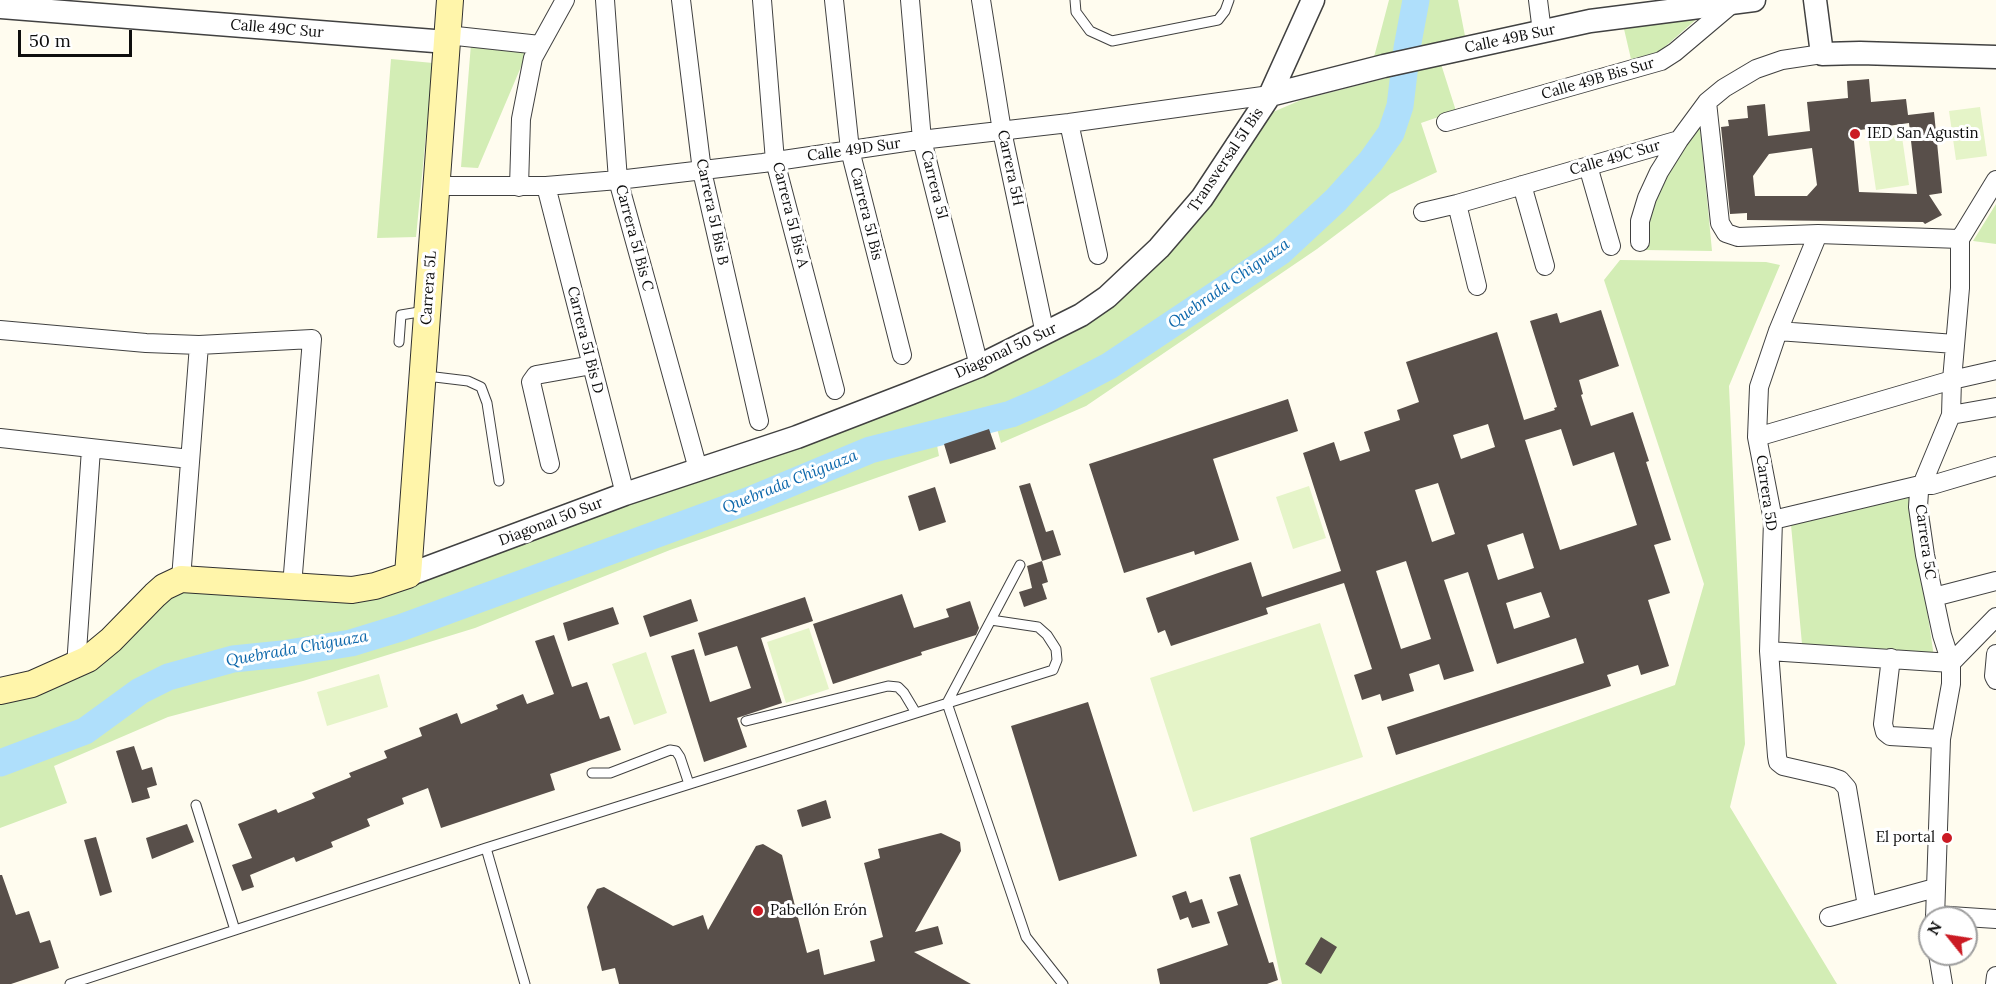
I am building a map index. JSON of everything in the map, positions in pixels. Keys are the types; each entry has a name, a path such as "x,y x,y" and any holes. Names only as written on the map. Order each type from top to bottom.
{"main road":[{"name":"Carrera 5L","path":"408,575 450,0"},
{"name":"Diagonal 50 Sur","path":"181,579 351,590 375,586 408,575"},
{"path":"0,691 32,684 88,659 111,640 154,595 181,579"}],"street":[{"path":"519,187 521,120 534,58 565,0"},
{"name":"Carrera 5I Bis C","path":"605,0 618,180 698,469"},
{"name":"Carrera 5I Bis B","path":"681,0 702,171 759,421"},
{"name":"Carrera 5I Bis A","path":"762,0 775,161 835,390"},
{"name":"Carrera 5I Bis","path":"834,0 850,150 902,355"},
{"name":"Carrera 5I","path":"910,0 922,140 979,366"},
{"name":"Carrera 5H","path":"981,0 1002,131 1045,334"},
{"name":"Transversal 5I Bis","path":"1107,297 1159,248 1202,198 1270,95 1313,0"},
{"path":"1538,0 1542,32"},
{"path":"1815,0 1822,54"},
{"name":"Calle 49B Sur","path":"1270,95 1384,66 1542,32 1629,15 1743,1"},
{"name":"Calle 49B Bis Sur","path":"1446,122 1660,61 1743,1"},
{"name":"Calle 49C Sur","path":"0,7 540,45"},
{"name":"Calle 49C Sur","path":"1423,212 1678,140 1707,102 1724,88 1756,69 1782,60 1822,54 1860,52 1996,57"},
{"name":"Calle 49D Sur","path":"436,186 546,186 702,171 1270,95"},
{"path":"1707,102 1720,223 1726,233 1738,237 1818,234 1960,239 1996,180"},
{"path":"1069,123 1098,255"},
{"path":"1640,242 1640,221 1647,198 1678,140"},
{"path":"1588,166 1611,246"},
{"path":"1522,185 1545,266"},
{"name":"Carrera 5I Bis D","path":"546,186 625,494"},
{"path":"1457,204 1477,286"},
{"name":"Carrera 5D","path":"1818,234 1778,331 1759,387 1757,437 1773,520 1769,651 1778,762 1783,766 1840,780 1847,788 1868,906"},
{"name":"Carrera 5C","path":"1935,906 1941,739 1951,684 1951,663 1942,635 1925,555 1918,507 1920,485 1951,415 1960,288 1960,239"},
{"name":"Diagonal 50 Sur","path":"408,575 625,494 797,437 979,366 1045,334 1107,297"},
{"path":"0,330 146,343 199,345 312,339 292,586"},
{"path":"1778,331 1955,344"},
{"path":"181,579 199,345"},
{"path":"550,464 531,382 536,375 592,364"},
{"path":"1757,437 1952,380 1996,370"},
{"path":"1951,415 1996,406"},
{"path":"0,438 190,459"},
{"path":"76,666 91,449"},
{"path":"1773,520 1920,485 1932,485 1996,466"},
{"path":"1934,597 1996,581"},
{"path":"1769,651 1891,657 1951,663 1996,617"},
{"path":"1891,657 1882,724 1885,732 1890,736 1941,739"},
{"path":"1995,657 1994,676 1996,680"},
{"path":"1829,917 1935,888"},
{"path":"1978,918 1996,919"},
{"path":"1940,966 1943,984"},
{"path":"1995,984 1996,976"}],"lane":[{"path":"1075,0 1076,12 1090,31 1112,41 1218,20 1226,11 1229,0"},
{"path":"399,342 401,315 428,311"},
{"path":"423,378 468,381 481,387 488,403 499,481"},
{"path":"1020,565 947,703 1026,937 1063,984"},
{"path":"70,984 486,848 1053,670 1057,660 1056,649 1047,635 1038,627 991,620"},
{"path":"746,721 888,686 898,687 916,713"},
{"path":"592,773 610,773 670,750 676,751 680,757 689,784"},
{"path":"196,805 235,930"},
{"path":"486,848 525,984"}],"green space":[{"path":"1389,0 1458,0 1465,36 1374,57"},
{"path":"1700,16 1659,52 1631,59 1624,29"},
{"path":"471,44 529,48 478,168 461,167"},
{"path":"391,59 433,63 416,237 377,238"},
{"path":"1441,64 1456,111 1421,123 1437,172 1390,194 1317,249 1086,406 1001,443 996,425 936,440 939,456 670,550 475,628 303,681 168,717 54,766 67,803 0,828 0,699 162,600 187,587 350,599 1100,310 1258,124 1273,112 1301,100"},
{"path":"1980,107 1987,156 1956,160 1949,111"},
{"path":"1700,125 1712,251 1645,250 1650,216 1659,191"},
{"path":"1901,130 1909,185 1876,190 1868,135"},
{"path":"1996,204 1996,244 1973,241"},
{"path":"1620,260 1766,262 1780,265 1729,386 1745,744 1730,807 1837,984 1282,984 1250,838 1675,685 1704,584 1604,280"},
{"path":"1309,486 1326,538 1293,549 1276,497"},
{"path":"1909,487 1934,657 1802,644 1790,514"},
{"path":"1320,623 1363,757 1193,812 1150,678"},
{"path":"809,628 829,689 786,703 767,642"},
{"path":"646,652 667,713 634,725 612,664"},
{"path":"379,674 388,707 327,726 317,692"}],"building":[{"path":"1869,79 1871,102 1906,99 1908,115 1934,112 1942,193 1929,195 1942,215 1925,224 1923,222 1747,220 1747,213 1730,214 1721,127 1729,126 1728,120 1748,118 1747,106 1765,104 1768,136 1810,131 1807,102 1848,98 1847,81","holes":["1909,123 1917,194 1859,192 1853,131","1812,148 1817,185 1807,196 1755,196 1753,176 1769,154"]},
{"path":"1601,310 1619,366 1579,380 1583,394 1581,395 1591,426 1633,412 1649,461 1646,462 1671,540 1654,545 1670,593 1648,600 1669,666 1641,675 1638,665 1607,675 1611,686 1396,755 1387,727 1584,663 1576,638 1497,664 1468,572 1444,580 1474,671 1444,680 1439,664 1409,674 1414,691 1382,701 1380,694 1362,700 1354,675 1372,669 1344,583 1266,608 1268,614 1171,646 1165,630 1158,633 1146,598 1221,572 1251,562 1262,597 1341,571 1303,453 1334,442 1340,461 1370,451 1364,432 1400,420 1397,410 1419,402 1406,362 1497,332 1524,420 1555,410 1554,408 1557,407 1530,321 1557,313 1560,323","holes":["1488,424 1495,447 1461,459 1453,435","1561,429 1573,466 1614,452 1637,525 1560,550 1525,440","1438,483 1455,534 1432,542 1415,490","1523,533 1534,568 1498,580 1487,545","1406,561 1431,639 1401,649 1376,571","1541,592 1550,617 1514,629 1506,603"]},
{"path":"1288,399 1298,431 1213,459 1239,540 1195,555 1194,551 1124,573 1089,464"},
{"path":"989,429 996,449 950,464 944,444"},
{"path":"1030,483 1046,532 1053,530 1061,555 1042,561 1019,486"},
{"path":"935,487 946,522 919,531 908,496"},
{"path":"1042,561 1048,582 1042,584 1047,599 1024,607 1019,592 1032,588 1027,566"},
{"path":"902,594 914,628 949,617 946,609 970,601 979,628 976,635 833,684 813,624"},
{"path":"805,597 813,621 761,638 782,703 737,718 747,747 704,762 671,656 694,649 710,702 751,688 737,646 705,656 698,633"},
{"path":"691,599 698,621 650,637 643,616"},
{"path":"613,607 619,624 568,641 563,623"},
{"path":"554,635 572,687 587,682 600,719 609,716 621,750 550,774 555,790 441,828 428,788 402,798 404,804 367,819 370,826 331,842 333,847 296,862 294,857 250,875 254,887 242,891 232,865 252,858 238,824 276,809 278,813 315,798 312,793 351,777 349,773 387,758 384,751 422,736 419,728 457,713 461,724 498,709 496,705 523,694 527,704 554,694 535,641"},
{"path":"1088,702 1137,856 1059,881 1011,726"},
{"path":"134,746 142,770 152,767 157,785 147,788 150,798 132,803 116,751"},
{"path":"826,800 831,818 802,827 797,810"},
{"path":"187,824 194,842 152,859 146,838"},
{"name":"Pabellón Erón","path":"941,833 960,842 961,851 915,932 938,926 943,944 914,952 971,984 619,984 615,968 602,971 587,907 597,889 604,887 673,926 703,915 708,930 756,846 763,844 782,855 807,953 819,949 824,975 875,961 870,941 883,937 864,863 880,858 878,849"},
{"path":"96,837 112,892 100,896 84,840"},
{"path":"1240,874 1269,963 1273,962 1278,980 1267,984 1160,984 1157,969 1228,945 1217,912 1238,905 1229,877"},
{"path":"0,875 2,875 16,915 29,911 40,943 50,940 59,968 11,984 0,984"},
{"path":"1186,891 1190,903 1202,899 1210,923 1192,928 1188,917 1180,920 1172,896"},
{"path":"1321,937 1337,947 1321,974 1305,964"}],"waterway":[{"name":"Quebrada Chiguaza","path":"0,763 85,731 140,691 168,677 233,659 351,643 400,628 750,500 870,450 1011,414 1048,398 1109,366 1280,252 1336,200 1371,161 1391,133 1400,106 1416,0"}],"place":[{"name":"IED San Agustin","path":"1855,134"},
{"name":"El portal","path":"1947,838"},
{"name":"Pabellón Erón","path":"758,911"}]}
